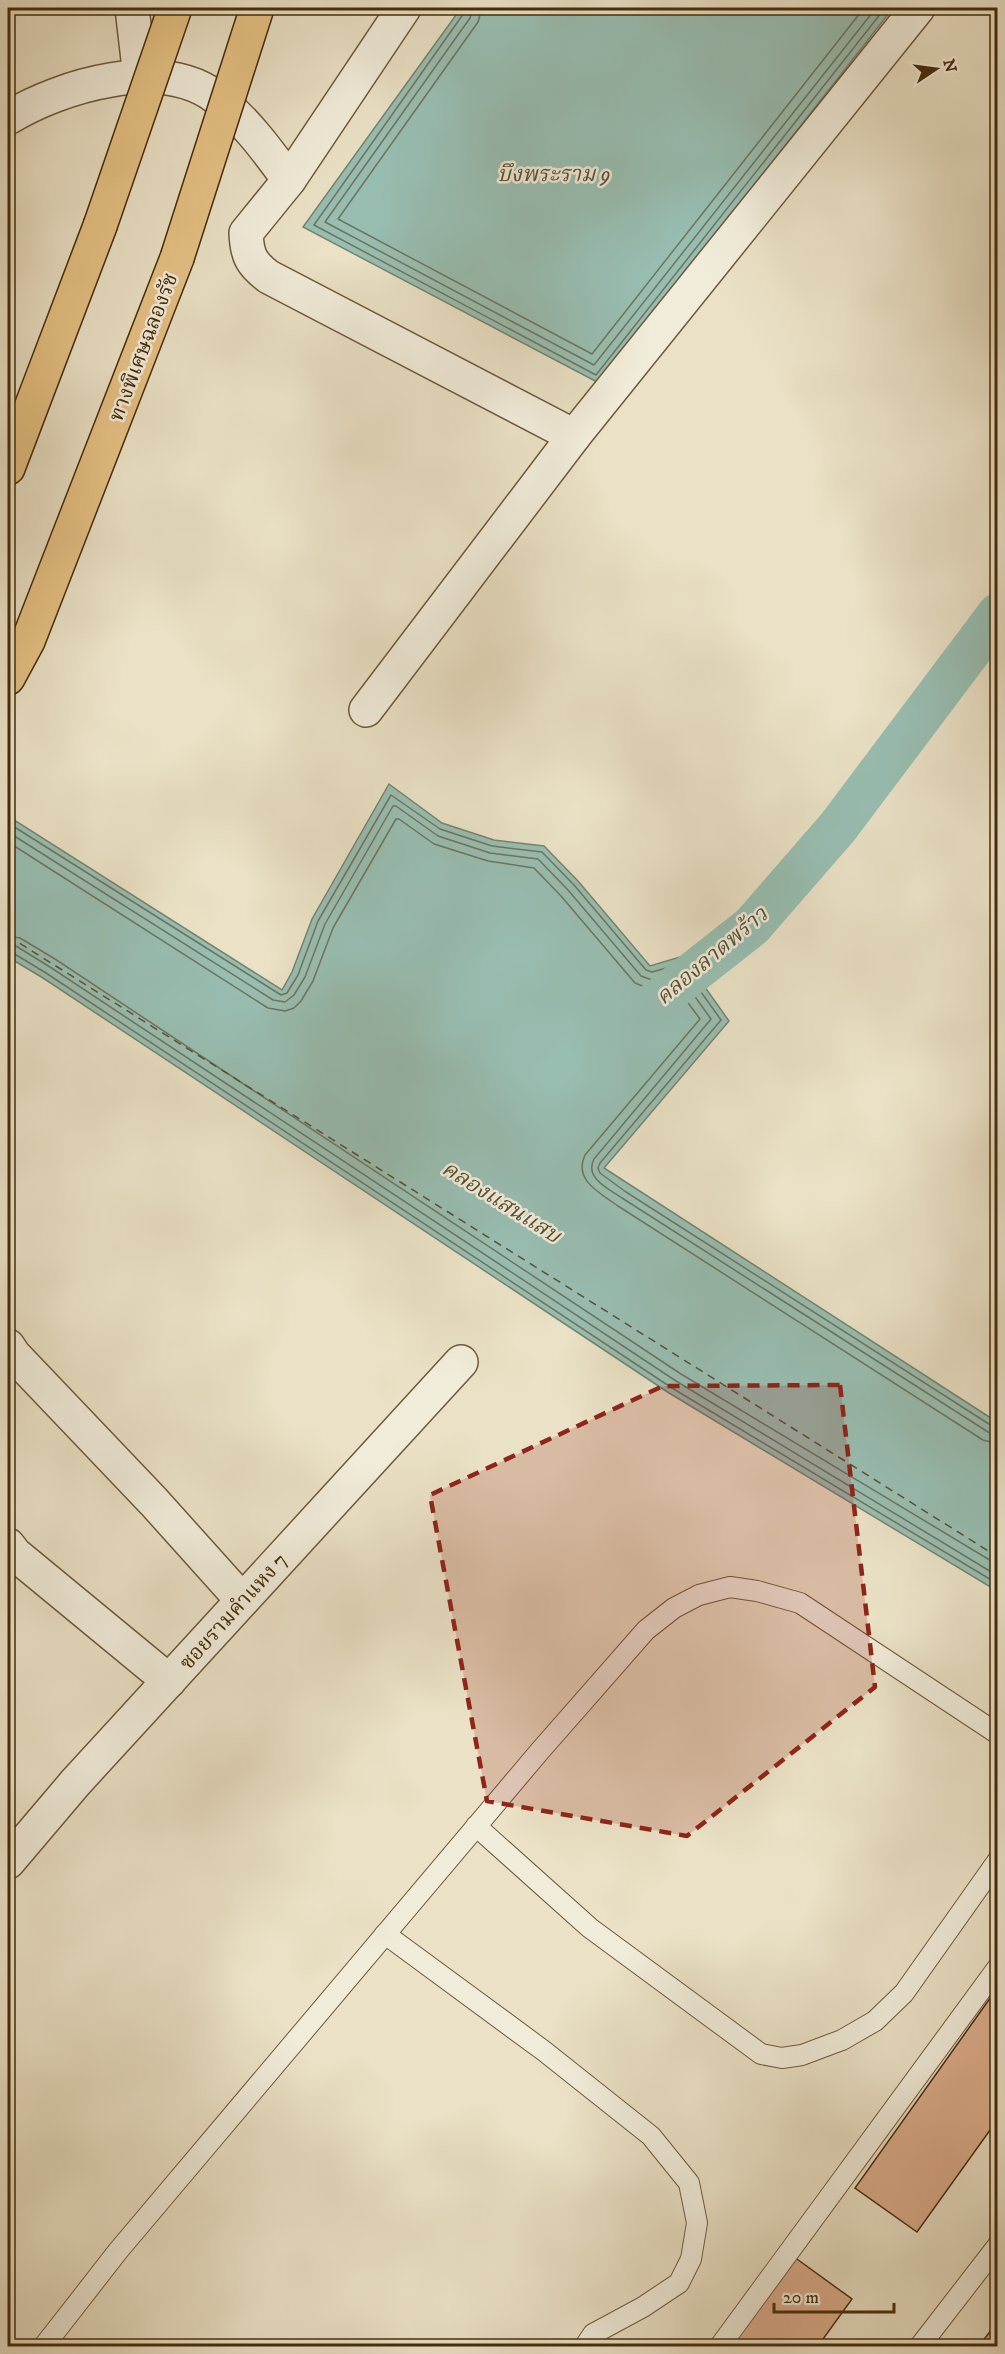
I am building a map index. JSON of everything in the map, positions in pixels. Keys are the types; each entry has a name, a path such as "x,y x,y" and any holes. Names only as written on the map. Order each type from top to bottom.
{"highway":[{"path":"8,468 100,226 175,8"},
{"name":"ทางพิเศษฉลองรัช","path":"8,678 28,641 177,258 257,8"}],"street":[{"path":"132,8 140,77"},
{"path":"404,8 289,180 246,233 247,248 253,264 269,278 574,436"},
{"path":"366,710 574,436 918,8"},
{"path":"8,118 51,97 97,83 155,76 183,81 215,96 247,124 289,180"},
{"path":"8,1346 22,1364 154,1502 242,1600"},
{"name":"ซอยรามคำแหง 7","path":"8,1862 75,1783 461,1362"},
{"path":"8,1545 15,1554 169,1681"}],"lane":[{"path":"46,2346 118,2251 476,1826 646,1630 674,1608 699,1595 730,1587 757,1591 800,1603 998,1734"},
{"path":"476,1826 590,1928 761,2054 782,2058 802,2055 842,2040 875,2021 904,1993 998,1860"},
{"path":"385,1934 544,2051 651,2136 689,2183 697,2223 691,2259 679,2283 643,2307 593,2334 585,2346"},
{"path":"720,2346 998,1967"},
{"path":"920,2346 998,2245"}],"highlighted area":[{"path":"840,1385 875,1687 687,1836 487,1801 430,1495 663,1386"}],"water":[{"name":"บึงพระราม 9","path":"461,8 893,8 599,383 303,227"},
{"name":"คลองแสนแสบ","path":"389,784 442,823 494,840 544,846 578,881 650,966 683,956 729,1021 604,1168 997,1422 997,1591 669,1393 8,957 8,816 282,990 292,972 312,919"}],"building":[{"path":"998,1987 998,2119 917,2232 855,2188"},
{"path":"790,2254 852,2299 818,2346 725,2346"},
{"path":"998,2321 998,2346 979,2346"}],"waterway":[{"name":"คลองลาดพร้าว","path":"648,1008 752,926 838,827 998,614"}],"ferry route":[{"path":"8,936 998,1557"}]}
